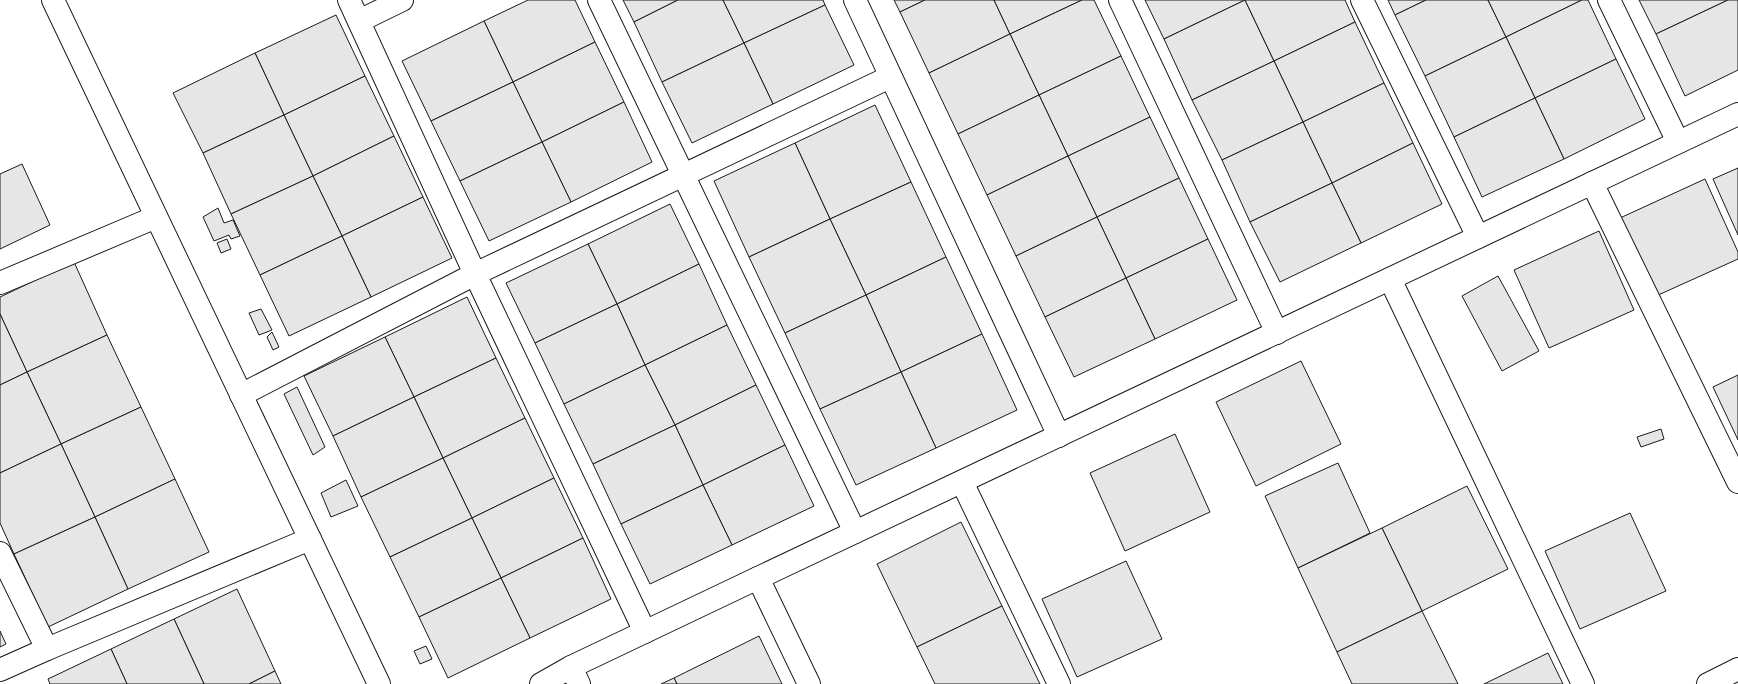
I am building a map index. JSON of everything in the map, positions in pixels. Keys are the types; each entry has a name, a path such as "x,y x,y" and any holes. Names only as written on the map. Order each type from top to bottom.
{"street":[{"path":"53,0 379,684"},
{"path":"349,0 475,274 646,632"},
{"path":"359,21 402,0"},
{"path":"599,0 855,532"},
{"path":"855,0 1059,436"},
{"path":"1120,0 1277,333"},
{"path":"1362,0 1478,237"},
{"path":"1609,0 1678,142"},
{"path":"241,395 475,274 890,77"},
{"path":"540,684 575,676 646,632 1738,114"},
{"path":"1592,183 1738,482"},
{"path":"0,283 156,216"},
{"path":"1390,279 1583,684"},
{"path":"962,482 1058,684"},
{"path":"0,670 310,539"},
{"path":"0,553 47,649"},
{"path":"758,578 809,684"},
{"path":"1708,684 1738,669"}],"building":[{"path":"528,0 575,0 595,42 513,82 484,21"},
{"path":"623,0 678,0 634,22"},
{"path":"678,0 723,0 744,43 662,82 634,22"},
{"path":"723,0 823,0 825,5 744,43"},
{"path":"894,0 925,0 900,12"},
{"path":"925,0 994,0 1010,34 929,73 900,12"},
{"path":"994,0 1082,0 1010,34"},
{"path":"1082,0 1094,0 1121,56 1039,95 1010,34"},
{"path":"1145,0 1245,0 1164,39"},
{"path":"1245,0 1274,61 1192,100 1164,39"},
{"path":"1245,0 1345,0 1355,22 1274,61"},
{"path":"1388,0 1426,0 1395,15"},
{"path":"1426,0 1488,0 1506,37 1425,76 1395,15"},
{"path":"1488,0 1582,0 1506,37"},
{"path":"1582,0 1588,0 1616,59 1535,98 1506,37"},
{"path":"1639,0 1728,0 1656,34"},
{"path":"1728,0 1738,0 1738,70 1685,96 1656,34"},
{"path":"825,5 854,65 773,104 744,43"},
{"path":"336,15 365,76 284,115 255,53"},
{"path":"484,21 513,82 431,121 402,61"},
{"path":"1355,22 1384,83 1303,122 1274,61"},
{"path":"1010,34 1039,95 958,134 929,73"},
{"path":"1506,37 1535,98 1454,137 1425,76"},
{"path":"595,42 624,102 542,142 513,82"},
{"path":"744,43 773,104 692,143 662,82"},
{"path":"255,53 284,115 203,153 173,93"},
{"path":"1121,56 1150,117 1068,156 1039,95"},
{"path":"1616,59 1645,119 1564,159 1535,98"},
{"path":"1274,61 1303,122 1222,160 1192,100"},
{"path":"365,76 394,136 313,176 284,115"},
{"path":"513,82 542,142 460,181 431,121"},
{"path":"1384,83 1413,143 1332,183 1303,122"},
{"path":"1039,95 1068,156 987,195 958,134"},
{"path":"1535,98 1564,159 1482,197 1454,137"},
{"path":"624,102 652,162 571,202 542,142"},
{"path":"875,105 911,182 830,219 795,143"},
{"path":"284,115 313,176 231,214 203,153"},
{"path":"1150,117 1179,178 1097,217 1068,156"},
{"path":"1303,122 1332,183 1250,222 1222,160"},
{"path":"394,136 423,197 342,236 313,176"},
{"path":"542,142 571,202 489,241 460,181"},
{"path":"795,143 830,219 749,257 714,181"},
{"path":"1413,143 1442,204 1361,243 1332,183"},
{"path":"1068,156 1097,217 1016,256 987,195"},
{"path":"22,164 50,225 0,249 0,174"},
{"path":"1738,168 1738,235 1713,179"},
{"path":"313,176 342,236 260,275 231,214"},
{"path":"1179,178 1208,239 1126,278 1097,217"},
{"path":"1705,179 1738,252 1738,259 1656,296 1620,218"},
{"path":"911,182 946,257 866,295 830,219"},
{"path":"1332,183 1361,243 1280,282 1250,222"},
{"path":"423,197 452,258 371,297 342,236"},
{"path":"670,204 699,264 617,304 588,244"},
{"path":"218,208 224,223 233,220 240,236 231,239 229,235 214,241 203,217"},
{"path":"1097,217 1126,278 1045,317 1016,256"},
{"path":"830,219 866,295 785,333 749,257"},
{"path":"1599,231 1634,310 1549,348 1514,270"},
{"path":"342,236 371,297 289,336 260,275"},
{"path":"227,239 231,249 221,253 217,243"},
{"path":"1208,239 1237,300 1155,339 1126,278"},
{"path":"588,244 617,304 535,343 506,283"},
{"path":"946,257 982,334 901,372 866,295"},
{"path":"74,262 107,335 27,372 0,314 0,297"},
{"path":"699,264 727,325 645,365 617,304"},
{"path":"1498,276 1539,351 1502,371 1462,296"},
{"path":"1126,278 1155,339 1074,377 1045,317"},
{"path":"866,295 901,372 820,409 785,333"},
{"path":"467,297 496,358 414,397 385,337"},
{"path":"617,304 645,365 564,404 535,343"},
{"path":"261,309 272,330 259,335 249,313"},
{"path":"0,314 27,372 0,385"},
{"path":"727,325 756,385 675,425 645,365"},
{"path":"272,332 279,347 273,350 267,337"},
{"path":"982,334 1017,410 936,448 901,372"},
{"path":"107,335 141,407 61,444 27,372"},
{"path":"385,337 414,397 333,436 304,376"},
{"path":"496,358 525,418 443,458 414,397"},
{"path":"1301,361 1341,444 1256,486 1216,402"},
{"path":"645,365 675,425 593,464 564,404"},
{"path":"27,372 61,444 0,473 0,385"},
{"path":"901,372 936,448 856,485 820,409"},
{"path":"1738,375 1738,440 1713,387"},
{"path":"756,385 785,445 703,485 675,425"},
{"path":"297,387 325,447 313,455 284,394"},
{"path":"414,397 443,458 361,497 333,436"},
{"path":"141,407 175,479 95,517 61,444"},
{"path":"525,418 554,478 472,518 443,458"},
{"path":"675,425 703,485 621,524 593,464"},
{"path":"1661,429 1664,439 1641,447 1637,437"},
{"path":"1175,434 1210,512 1125,551 1090,473"},
{"path":"61,444 95,517 14,554 0,523 0,473"},
{"path":"785,445 814,506 732,545 703,485"},
{"path":"443,458 472,518 390,557 361,497"},
{"path":"1338,463 1370,533 1298,568 1265,496"},
{"path":"554,478 583,538 501,578 472,518"},
{"path":"175,479 209,552 128,589 95,517"},
{"path":"346,480 358,506 331,517 321,493"},
{"path":"703,485 732,545 650,584 621,524"},
{"path":"1467,486 1508,569 1422,611 1382,528"},
{"path":"1630,513 1666,591 1580,629 1545,551"},
{"path":"95,517 128,589 48,627 14,554"},
{"path":"472,518 501,578 419,617 390,557"},
{"path":"961,522 1002,606 917,647 877,564"},
{"path":"1382,528 1422,611 1337,652 1298,568"},
{"path":"583,538 611,599 530,638 501,578"},
{"path":"1126,561 1162,639 1077,677 1042,599"},
{"path":"501,578 530,638 448,678 419,617"},
{"path":"237,589 275,671 249,684 204,684 174,619"},
{"path":"1002,606 1040,684 935,684 917,647"},
{"path":"1422,611 1458,684 1352,684 1337,652"},
{"path":"174,619 204,684 127,684 111,649"},
{"path":"0,631 6,644 0,647"},
{"path":"759,636 782,684 677,684 674,678"},
{"path":"426,646 432,659 420,664 414,651"},
{"path":"111,649 127,684 50,684 48,679"},
{"path":"1548,653 1563,684 1484,684"},
{"path":"275,671 281,684 249,684"},
{"path":"674,678 677,684 661,684"}]}
